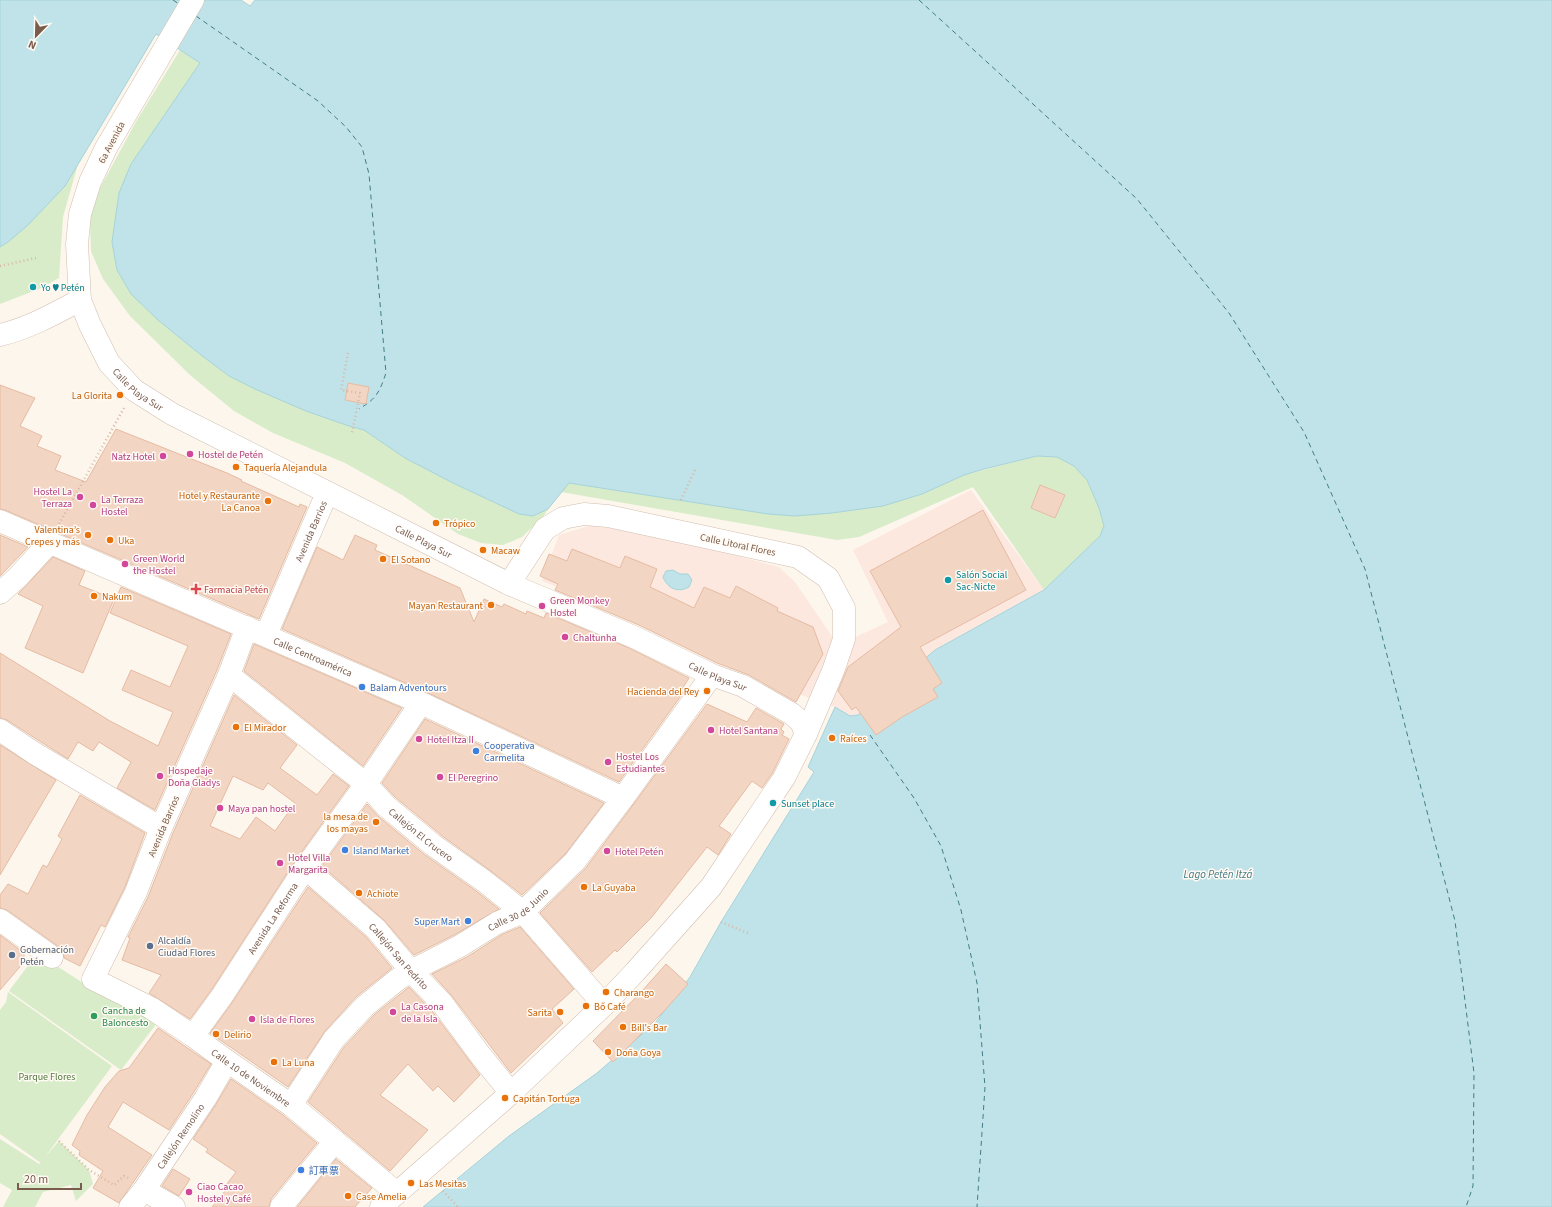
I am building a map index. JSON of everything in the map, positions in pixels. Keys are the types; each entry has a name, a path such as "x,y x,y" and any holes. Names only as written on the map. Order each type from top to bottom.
{"street":[{"name":"6a Avenida","path":"80,300 77,244 80,214 90,182 106,148 193,0"},
{"path":"0,335 17,331 80,300"},
{"name":"Calle Playa Sur","path":"80,300 90,325 109,363 134,390 172,414 509,584 634,637 712,675 743,686 792,714 801,722 806,734"},
{"name":"Avenida Barrios","path":"93,979 136,892 161,828 229,675 257,631 327,493"},
{"name":"Calle Litoral Flores","path":"381,1207 511,1093 604,1005 711,887 784,778 806,734 833,671 844,639 844,608 828,578 798,557 608,516 584,514 563,518 545,529 509,584"},
{"name":"Calle Centroamérica","path":"0,521 421,703 623,798"},
{"path":"0,593 18,577 49,543"},
{"name":"Callejón El Crucero","path":"229,675 366,784 386,806 433,845 484,881 523,912 604,1005"},
{"name":"Calle 30 de Junio","path":"291,1105 339,1034 365,1006 397,980 411,971 460,946 497,923 523,912 574,861 623,798 712,675"},
{"name":"Avenida La Reforma","path":"193,1036 222,996 305,868 366,784 421,703"},
{"path":"0,730 41,757 161,828"},
{"name":"Callejón San Pedrito","path":"305,868 376,929 411,971 442,1003 481,1056 511,1093"},
{"path":"0,920 52,956"},
{"name":"Calle 10 de Noviembre","path":"93,979 151,1008 193,1036 226,1061 291,1105 397,1193"},
{"name":"Callejón Remolino","path":"130,1207 144,1190 205,1099 226,1061"},
{"path":"282,1207 335,1141"},
{"path":"144,1190 174,1207"}],"path":[{"path":"0,266 36,258"},
{"path":"348,353 341,390 360,393 352,433"},
{"path":"49,543 134,390"},
{"path":"681,500 695,470"},
{"path":"721,922 750,934"},
{"path":"59,1141 89,1170 114,1186 124,1176 144,1190"},
{"path":"443,1191 458,1207"}],"shaded area":[{"path":"971,490 1044,590 935,650 858,715 850,716 835,707 793,692 734,657 542,581 559,535 592,525 675,539 779,567 795,582 838,645 888,622 853,550"}],"green space":[{"path":"180,50 200,63 131,164 112,242 117,270 131,294 158,320 229,376 306,411 364,430 405,458 453,483 519,514 533,516 548,509 543,517 522,537 503,545 481,543 458,534 402,495 345,463 273,433 234,411 190,375 130,316 103,279 91,251 90,219 100,188 137,120"},
{"path":"78,164 63,217 59,278 39,289 0,304 0,247 8,242 71,176"},
{"path":"1037,456 1057,457 1074,466 1087,480 1099,508 1104,526 1100,536 1044,590 973,487 859,537 837,540 561,492 569,483 768,514 883,506 922,494 964,475"},
{"name":"Cancha de Baloncesto","path":"36,955 41,956 105,997 132,1008 157,1023 121,1070 9,991"},
{"name":"Parque Flores","path":"8,992 112,1066 45,1157 59,1141 89,1170 93,1184 76,1201 71,1185 43,1192 35,1207 3,1207 12,1190 0,1183 0,1139 39,1164 41,1163 0,1134 0,1010 6,1002"}],"water":[{"name":"Lago Petén Itzá","path":"0,0 241,0 250,6 255,0 1552,0 1552,1207 423,1207 509,1136 597,1073 655,1023 690,977 721,922 814,772 808,767 835,707 850,716 858,715 935,650 1044,590 1100,536 1104,526 1099,508 1087,480 1074,466 1057,457 1037,456 964,475 922,494 883,506 832,513 795,516 768,514 569,483 548,509 533,516 519,514 453,483 405,458 364,430 306,411 229,376 158,320 131,294 117,270 112,242 119,193 131,164 200,63 156,34 65,186 28,225 0,247"},
{"path":"673,570 680,574 688,574 692,580 689,587 677,590 665,581 663,577 666,571"}],"building":[{"path":"348,383 369,387 366,404 345,400"},
{"path":"0,385 35,398 20,426 42,436 37,446 61,456 55,470 86,482 116,429 227,473 242,480 241,481 299,507 300,504 307,507 259,619 0,509"},
{"path":"1040,485 1065,495 1055,518 1031,508"},
{"name":"Salón Social Sac-Nicte","path":"983,510 1026,590 920,647 942,683 933,689 938,697 902,717 876,735 856,707 852,710 838,691 848,667 901,627 870,571"},
{"path":"0,535 28,547 0,576"},
{"path":"355,535 377,545 375,550 460,588 474,622 484,599 502,607 504,604 526,614 527,611 544,618 546,613 629,648 689,678 680,692 683,693 619,782 426,692 282,629 317,547 343,560"},
{"path":"572,549 620,568 625,556 657,569 650,587 694,608 704,587 730,598 736,586 778,608 777,611 813,627 823,654 796,702 749,675 717,663 639,625 555,590 558,584 540,576 549,554 567,561"},
{"path":"53,557 85,571 79,585 114,599 83,673 25,648 43,606 18,594"},
{"path":"121,587 231,634 217,670 155,810 117,788 131,762 99,742 93,751 78,742 68,759 7,720 0,718 0,653 110,721 158,746 173,712 122,690 131,670 170,687 188,646 110,613"},
{"path":"254,644 402,708 363,766 244,671"},
{"path":"234,695 297,745 280,768 317,795 333,774 349,786 295,861 212,989 190,1019 149,993 161,975 122,960 130,938 128,937 148,897 173,833","holes":["233,776 263,790 268,783 295,803 275,831 256,817 240,839 210,826"]},
{"path":"707,704 747,722 756,708 784,724 781,729 784,732 782,735 789,739 773,772 762,788 752,781 719,826 731,834 718,855 707,847 651,918 617,952 615,950 592,972 540,913 585,869"},
{"path":"425,719 604,803 566,853 522,895 441,835 395,797 382,783"},
{"path":"0,745 56,780 0,875"},
{"path":"80,795 145,833 125,887 105,927 101,925 80,966 64,958 63,952 59,947 7,910 0,908 0,895 8,884 28,894 43,865 47,867 62,839 58,836"},
{"path":"367,804 378,816 425,855 499,909 454,935 414,955 384,920 322,866"},
{"path":"308,887 367,938 392,968 357,996 325,1031 288,1087 210,1033 232,1003"},
{"path":"520,927 574,989 552,1009 563,1023 511,1073 452,996 432,974 467,957 503,934"},
{"name":"Gobernación Petén","path":"0,935 24,953 24,962 0,990"},
{"path":"666,964 688,984 665,1010 613,1062 593,1041"},
{"path":"409,987 432,1011 480,1075 454,1102 438,1086 433,1091 408,1064 380,1095 428,1130 390,1171 308,1102 344,1047 374,1015"},
{"path":"158,1028 211,1064 169,1130 123,1102 108,1127 152,1155 119,1203 93,1188 103,1171 79,1155 80,1151 72,1145 87,1115 105,1087 119,1071 129,1068"},
{"path":"231,1079 283,1115 317,1143 271,1199 269,1207 212,1207 225,1191 223,1189 236,1172 206,1152 208,1149 193,1139"},
{"path":"336,1159 372,1188 355,1207 297,1207"},
{"path":"173,1169 190,1179 179,1196 162,1186"}],"ferry route":[{"path":"173,0 179,4"},
{"path":"919,0 1137,199 1229,313 1304,432 1365,569 1455,921 1474,1073 1473,1186 1466,1207"},
{"path":"196,16 318,101 346,127 362,147 369,174 386,373 377,394 370,402 359,409"},
{"path":"870,735 914,798 941,846 961,910 977,983 985,1087 977,1207"}],"place":[{"name":"Yo ♥ Petén","path":"33,287"},
{"name":"La Glorita","path":"120,395"},
{"name":"Hostel de Petén","path":"190,454"},
{"name":"Natz Hotel","path":"163,456"},
{"name":"Taquería Alejandula","path":"236,467"},
{"name":"Hostel La Terraza","path":"80,497"},
{"name":"Hotel y Restaurante La Canoa","path":"268,501"},
{"name":"La Terraza Hostel","path":"93,505"},
{"name":"Trópico","path":"436,523"},
{"name":"Valentina’s Crepes y más","path":"88,535"},
{"name":"Uka","path":"110,540"},
{"name":"Macaw","path":"483,550"},
{"name":"El Sotano","path":"383,559"},
{"name":"Green World the Hostel","path":"125,564"},
{"name":"Salón Social Sac-Nicte","path":"948,580"},
{"name":"Farmacia Petén","path":"196,589"},
{"name":"Nakum","path":"94,596"},
{"name":"Mayan Restaurant","path":"491,605"},
{"name":"Green Monkey Hostel","path":"542,606"},
{"name":"Chaltunha","path":"565,637"},
{"name":"Balam Adventours","path":"362,687"},
{"name":"Hacienda del Rey","path":"707,691"},
{"name":"El Mirador","path":"236,727"},
{"name":"Hotel Santana","path":"711,730"},
{"name":"Raíces","path":"832,738"},
{"name":"Hotel Itza II","path":"419,739"},
{"name":"Cooperativa Carmelita","path":"476,751"},
{"name":"Hostel Los Estudiantes","path":"608,762"},
{"name":"Hospedaje Doña Gladys","path":"160,776"},
{"name":"El Peregrino","path":"440,777"},
{"name":"Sunset place","path":"773,803"},
{"name":"Maya pan hostel","path":"220,808"},
{"name":"la mesa de los mayas","path":"376,822"},
{"name":"Island Market","path":"345,850"},
{"name":"Hotel Petén","path":"607,851"},
{"name":"Hotel Villa Margarita","path":"280,863"},
{"name":"La Guyaba","path":"584,887"},
{"name":"Achiote","path":"359,893"},
{"name":"Super Mart","path":"468,921"},
{"name":"Alcaldía Ciudad Flores","path":"150,946"},
{"name":"Gobernación Petén","path":"12,955"},
{"name":"Charango","path":"606,992"},
{"name":"Bő Café","path":"586,1006"},
{"name":"La Casona de la Isla","path":"393,1012"},
{"name":"Sarita","path":"560,1012"},
{"name":"Cancha de Baloncesto","path":"94,1016"},
{"name":"Isla de Flores","path":"252,1019"},
{"name":"Bill's Bar","path":"623,1027"},
{"name":"Delirio","path":"216,1034"},
{"name":"Doña Goya","path":"608,1052"},
{"name":"La Luna","path":"274,1062"},
{"name":"Capitán Tortuga","path":"505,1098"},
{"name":"訂車票","path":"301,1170"},
{"name":"Las Mesitas","path":"411,1183"},
{"name":"Ciao Cacao Hostel y Café","path":"189,1192"},
{"name":"Case Amelia","path":"348,1196"}]}
